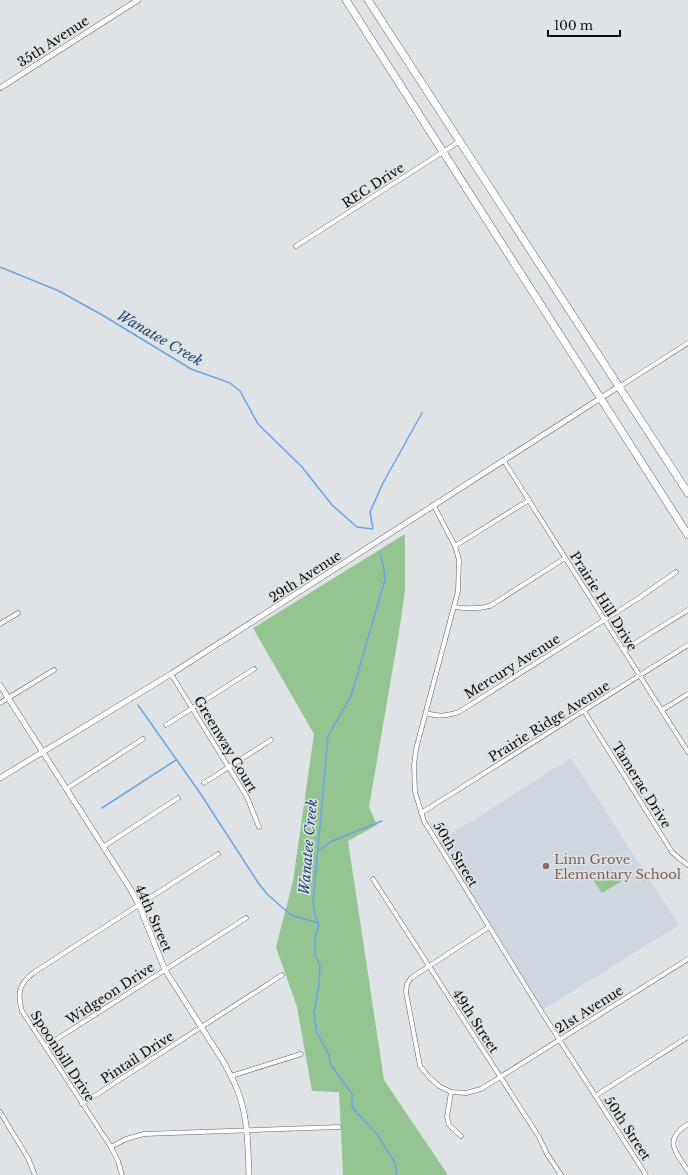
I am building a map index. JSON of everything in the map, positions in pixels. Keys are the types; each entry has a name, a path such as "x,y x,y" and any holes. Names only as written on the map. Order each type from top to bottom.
{"highway":[{"path":"346,0 688,536"},
{"path":"368,0 688,493"}],"street":[{"name":"35th Avenue","path":"0,88 138,0"},
{"name":"REC Drive","path":"296,246 460,141"},
{"path":"618,387 688,343"},
{"name":"29th Avenue","path":"0,778 171,674 618,387"},
{"name":"Prairie Hill Drive","path":"504,461 688,752"},
{"path":"455,546 529,500"},
{"name":"50th Street","path":"434,506 448,530 455,546 459,576 455,606 416,749 414,764 415,792 421,813 437,843 559,1040 646,1175"},
{"path":"455,606 468,609 490,606 565,558"},
{"name":"Mercury Avenue","path":"426,713 436,716 446,716 459,712 604,620 676,572"},
{"path":"624,650 688,610"},
{"path":"0,624 18,613"},
{"name":"Prairie Ridge Avenue","path":"421,813 688,644"},
{"path":"166,725 254,669"},
{"path":"0,703 54,670"},
{"name":"Greenway Court","path":"171,674 229,766 247,797 260,827"},
{"name":"44th Street","path":"0,685 139,905 165,970 231,1076 241,1103 247,1130 249,1175"},
{"path":"662,710 688,694"},
{"name":"Tamerac Drive","path":"584,711 672,852 688,865"},
{"path":"66,789 143,740"},
{"path":"204,783 271,740"},
{"path":"103,847 178,798"},
{"name":"Spoonbill Drive","path":"122,1175 118,1161 111,1148 22,1011 19,1001 20,989 24,980 33,973 218,854"},
{"name":"49th Street","path":"373,879 539,1137 547,1154 561,1175"},
{"name":"Widgeon Drive","path":"46,1046 246,918"},
{"path":"461,1136 449,1125 447,1117 451,1092 439,1086 420,1066 406,992 407,984 411,978 429,965 489,927"},
{"name":"21st Avenue","path":"451,1092 466,1093 481,1089 688,959"},
{"name":"Pintail Drive","path":"82,1104 282,975"},
{"path":"595,1096 688,1037"},
{"path":"231,1076 301,1054"},
{"path":"0,1113 28,1158 35,1175"},
{"path":"688,1124 677,1132 673,1138 673,1145 676,1152 688,1171"},
{"path":"111,1148 126,1139 144,1134 339,1127"}],"shaded area":[{"name":"Linn Grove Elementary School","path":"571,758 679,925 541,1011 437,843"}],"green space":[{"path":"405,534 405,591 369,807 377,825 348,841 384,1080 448,1175 343,1175 339,1092 312,1091 297,1007 276,947 293,881 314,734 253,628"},
{"path":"610,869 622,881 602,893 592,879"}],"waterway":[{"name":"Wanatee Creek","path":"0,267 59,291 104,316 191,369 230,383 240,391 258,424 302,467 332,505 357,527 373,529 370,512 383,483 422,413"},
{"name":"Wanatee Creek","path":"380,554 385,580 351,696 328,736 313,903 315,915 319,925 315,937 315,955 320,965 319,985 314,1012 317,1033 328,1053 331,1065 352,1094 352,1106 377,1134 395,1163 397,1175"},
{"path":"138,705 200,793 267,894 291,915 318,923"},
{"path":"102,808 176,760"},
{"path":"319,850 330,842 382,821"}],"place":[{"name":"Linn Grove Elementary School","path":"546,866"}]}
